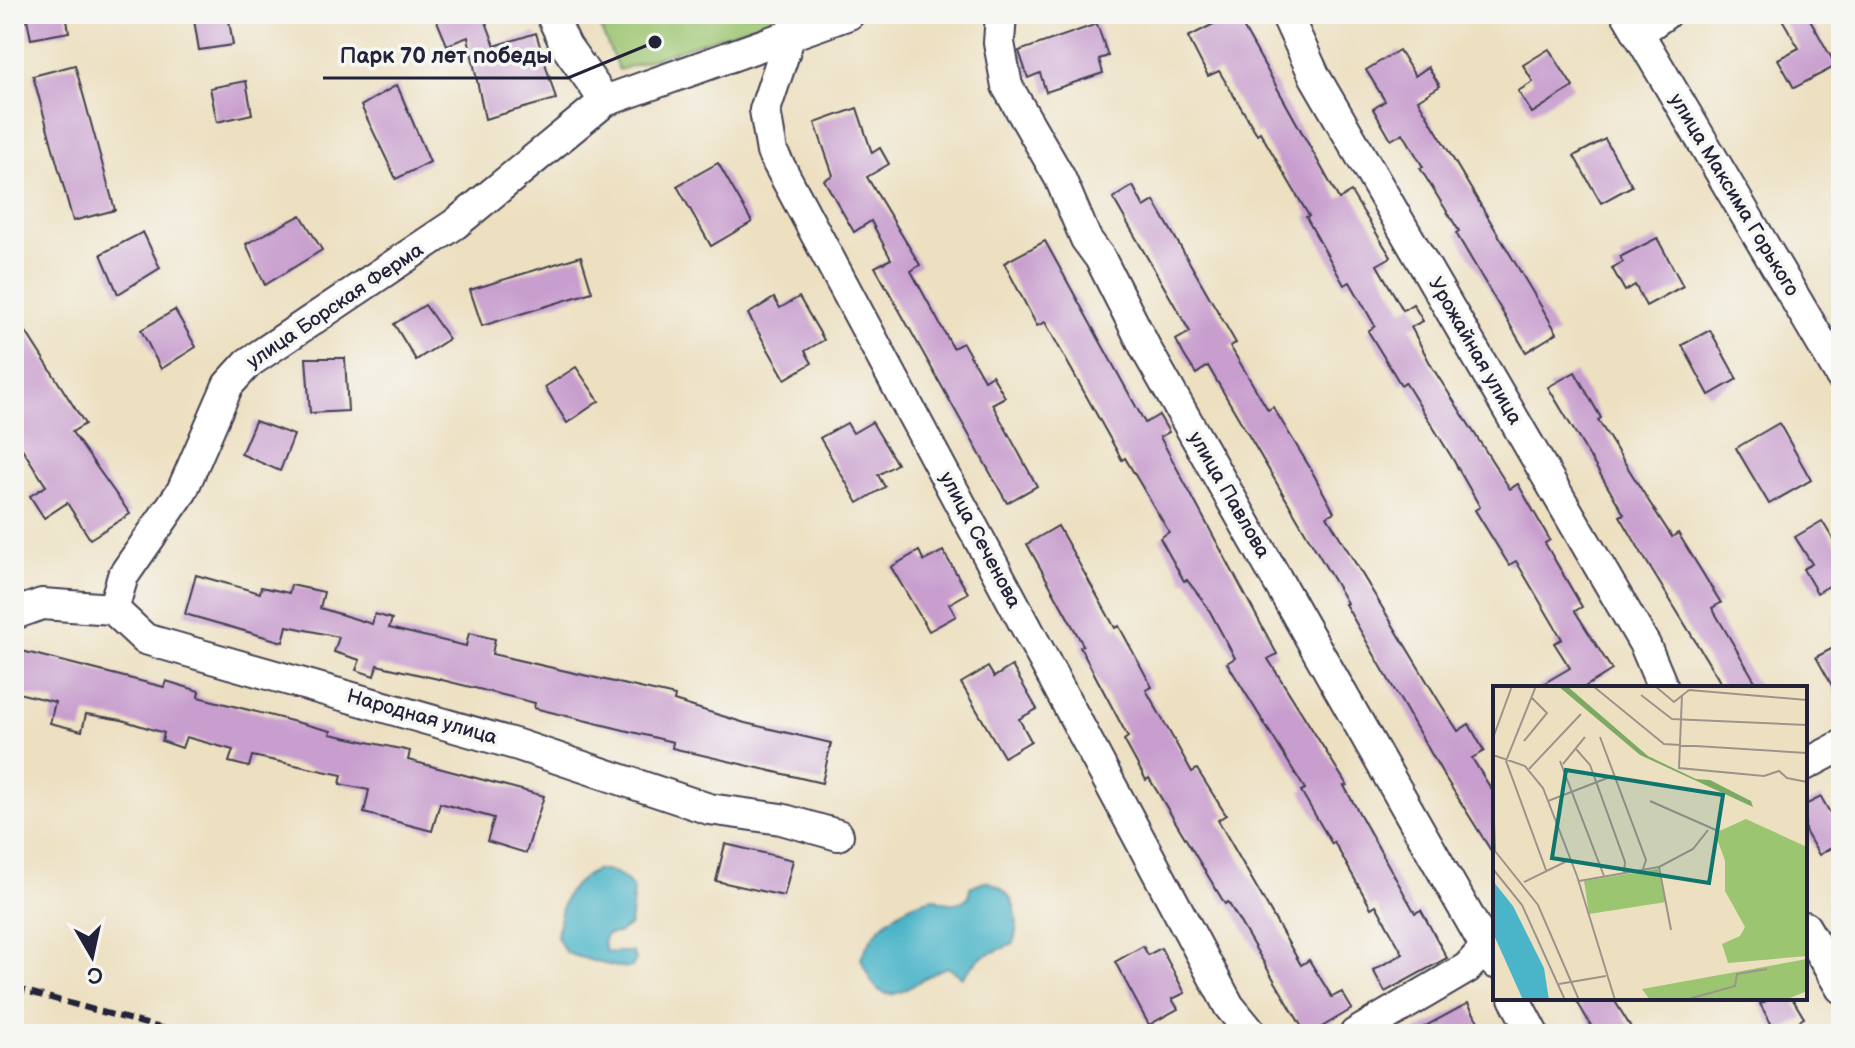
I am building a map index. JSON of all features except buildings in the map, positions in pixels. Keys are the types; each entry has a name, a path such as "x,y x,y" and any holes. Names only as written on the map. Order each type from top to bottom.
{"street":[{"path":"551,14 566,46 605,101"},
{"name":"улица Борская Ферма","path":"113,609 123,576 182,491 228,385 248,363 455,224 605,101 791,32 849,14"},
{"name":"улица Павлова","path":"1001,14 999,43 1007,86 1060,178 1086,239 1100,258 1147,351 1492,948"},
{"name":"Урожайная улица","path":"1286,14 1315,77 1645,645 1662,686"},
{"path":"1632,23 1665,14"},
{"name":"улица Максима Горького","path":"1632,23 1841,376"},
{"name":"улица Сеченова","path":"791,32 765,110 772,152 1229,1006 1252,1034"},
{"path":"14,614 42,604 113,609"},
{"name":"Народная улица","path":"113,609 145,639 503,740 709,809 781,819 838,835"},
{"path":"1807,764 1841,746"},
{"path":"1807,930 1841,988"},
{"path":"1355,1034 1467,968 1492,948"},
{"path":"1515,1000 1533,1034"}],"green space":[{"path":"594,14 788,14 619,70"}],"water":[{"path":"597,870 618,875 634,890 630,925 619,933 607,934 603,942 606,952 632,952 636,959 632,967 609,965 566,953 557,937 566,897 577,883"},
{"path":"984,881 1002,889 1013,904 1016,934 1013,944 981,957 962,977 947,967 898,993 888,994 879,990 861,958 881,927 899,912 921,901 933,898 951,903 965,900 969,897 970,887"}],"railway":[{"path":"14,988 183,1034"}],"place":[{"name":"Парк 70 лет победы","path":"655,42"}]}
